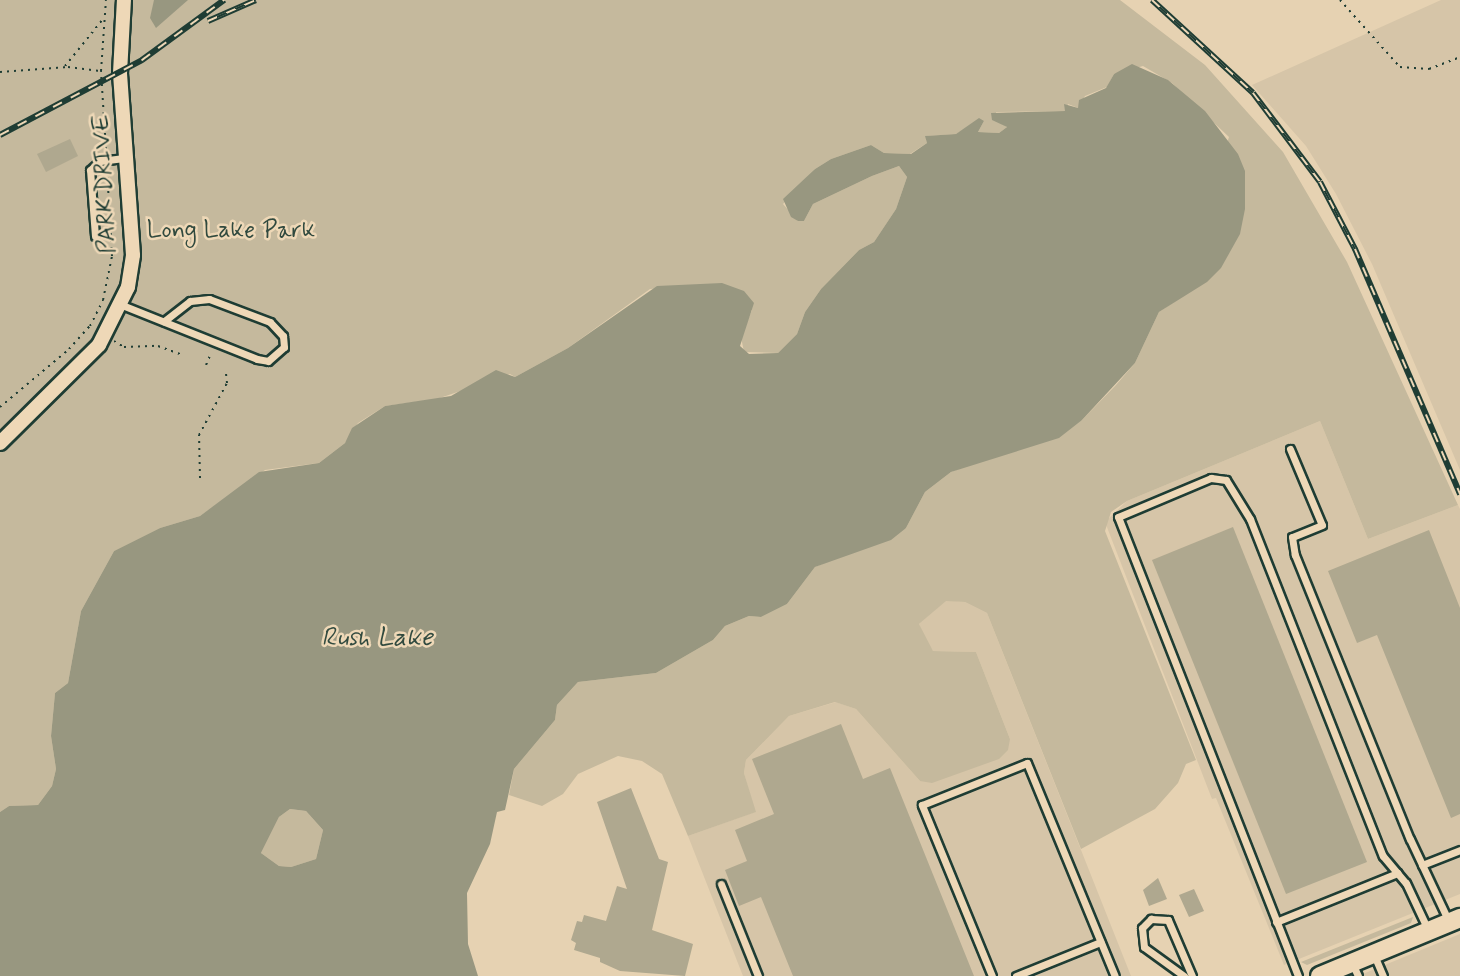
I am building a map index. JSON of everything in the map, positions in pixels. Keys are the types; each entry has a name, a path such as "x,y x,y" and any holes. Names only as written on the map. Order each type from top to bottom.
{"street":[{"name":"PARK DRIVE","path":"0,443 85,362 122,305 133,254 120,73 124,0"},
{"path":"1320,976 1355,969 1374,954 1455,921"}],"lane":[{"path":"95,236 90,170 100,161 127,158"},
{"path":"122,305 268,361 284,347 283,336 270,322 209,299 190,301 164,321"},
{"path":"1290,449 1322,525 1292,537 1295,555 1422,865 1455,921"},
{"path":"1298,976 1118,517 1211,478 1226,480 1251,519 1383,856 1397,873 1428,931"},
{"path":"992,976 922,805 1027,763 1115,976"},
{"path":"1422,865 1460,850"},
{"path":"1276,922 1397,873"},
{"path":"721,884 758,976"},
{"path":"1184,976 1153,958 1144,947 1142,928 1151,919 1168,920 1192,976"},
{"path":"1016,976 1100,942"},
{"path":"1374,954 1382,976"}],"path":[{"path":"106,0 101,71 106,156"},
{"path":"1340,0 1400,67 1429,69 1460,57"},
{"path":"64,67 104,18"},
{"path":"0,72 64,67 101,71"},
{"path":"0,407 69,349 90,326 103,300 112,256 107,165"},
{"path":"112,340 124,346 151,345 183,355"},
{"path":"206,365 215,342"},
{"path":"200,478 199,435 227,383 226,373"}],"shaded area":[{"path":"1441,0 1460,0 1460,470 1372,264 1336,194 1306,146 1252,85"},
{"path":"1320,421 1368,539 1458,505 1460,509 1460,894 1284,965 1216,798 1212,799 1105,522 1127,501"},
{"path":"946,600 965,602 987,613 1131,976 743,976 688,836 755,812 744,773 746,760 789,716 836,702 856,709 920,781 1010,739 976,652 933,651 926,642 919,624"},
{"path":"1460,934 1460,976 1358,976"}],"green space":[{"name":"Long Lake Park","path":"0,0 1120,0 1205,65 1283,152 1347,262 1458,505 1368,539 1320,421 1127,501 1111,512 1105,531 1196,760 1186,764 1178,783 1155,809 1081,849 987,613 965,602 946,601 919,624 933,651 976,652 1010,739 1008,750 999,759 932,783 920,781 856,709 835,702 789,716 746,760 744,773 756,812 688,836 662,774 642,761 618,756 578,774 563,794 542,806 509,795 514,769 555,720 557,705 578,682 656,673 713,640 725,626 749,616 761,617 787,604 815,567 906,528 925,492 951,472 1082,420 1116,385 1135,363 1159,312 1177,300 1229,137 1172,83 1143,66 1114,74 1107,87 1085,96 1078,108 1068,104 1066,111 996,112 997,121 1007,127 999,133 978,132 984,121 977,122 956,134 926,136 927,143 910,154 884,153 871,145 831,159 815,169 783,204 798,221 804,221 813,204 872,176 899,166 907,177 896,209 874,242 859,250 821,289 805,312 797,334 778,353 744,352 741,337 752,310 711,284 650,289 568,348 515,377 510,374 437,399 385,406 358,423 345,443 319,463 265,470 200,516 160,528 114,551 81,611 68,683 55,693 51,736 56,769 52,786 38,805 9,806 0,812"},
{"path":"290,809 306,811 323,830 316,859 291,867 279,866 261,853 279,817"},
{"path":"1413,917 1411,923 1307,965 1301,962"}],"water":[{"path":"154,0 188,0 156,28 150,18"},
{"name":"Rush Lake","path":"1132,64 1168,80 1205,111 1238,154 1245,171 1245,209 1240,234 1221,268 1207,282 1159,312 1135,363 1082,420 1059,438 951,472 925,492 906,528 891,540 815,567 787,604 761,617 749,616 725,626 713,640 656,673 578,682 557,705 555,720 514,769 505,810 497,812 490,844 467,893 468,944 478,976 0,976 0,812 9,806 38,805 52,786 56,769 51,736 55,693 68,683 81,611 114,551 160,528 200,516 259,472 319,463 345,443 352,428 385,406 451,396 496,370 515,377 568,348 657,286 722,283 744,291 754,303 740,346 749,354 778,353 797,334 805,312 821,289 859,250 874,242 896,209 907,177 899,166 872,176 813,204 804,221 798,221 791,217 783,199 815,169 831,159 871,145 884,153 911,154 927,143 925,136 956,134 979,118 984,121 978,132 999,133 1007,127 992,120 991,113 1065,111 1064,104 1078,108 1079,100 1106,88 1114,74","holes":["290,809 306,811 323,830 316,859 291,867 279,866 261,853 279,817"]}],"building":[{"path":"70,139 78,156 46,172 37,154"},
{"path":"1233,527 1367,862 1286,894 1152,560"},
{"path":"1429,530 1460,608 1460,814 1451,818 1377,635 1357,643 1328,571"},
{"path":"841,724 863,779 890,768 974,976 793,976 761,897 739,906 725,870 747,861 735,830 774,814 752,759"},
{"path":"631,788 659,859 668,862 652,930 693,944 685,976 620,971 600,962 600,958 574,950 576,943 571,940 577,921 582,922 584,915 606,921 617,886 627,889 597,802"},
{"path":"1158,878 1167,899 1149,906 1143,890"},
{"path":"1194,889 1204,911 1189,917 1179,895"}],"railway":[{"path":"0,135 142,60 224,0"},
{"path":"208,21 256,0"},
{"path":"1152,0 1253,93 1320,182 1355,249 1460,494"}]}
